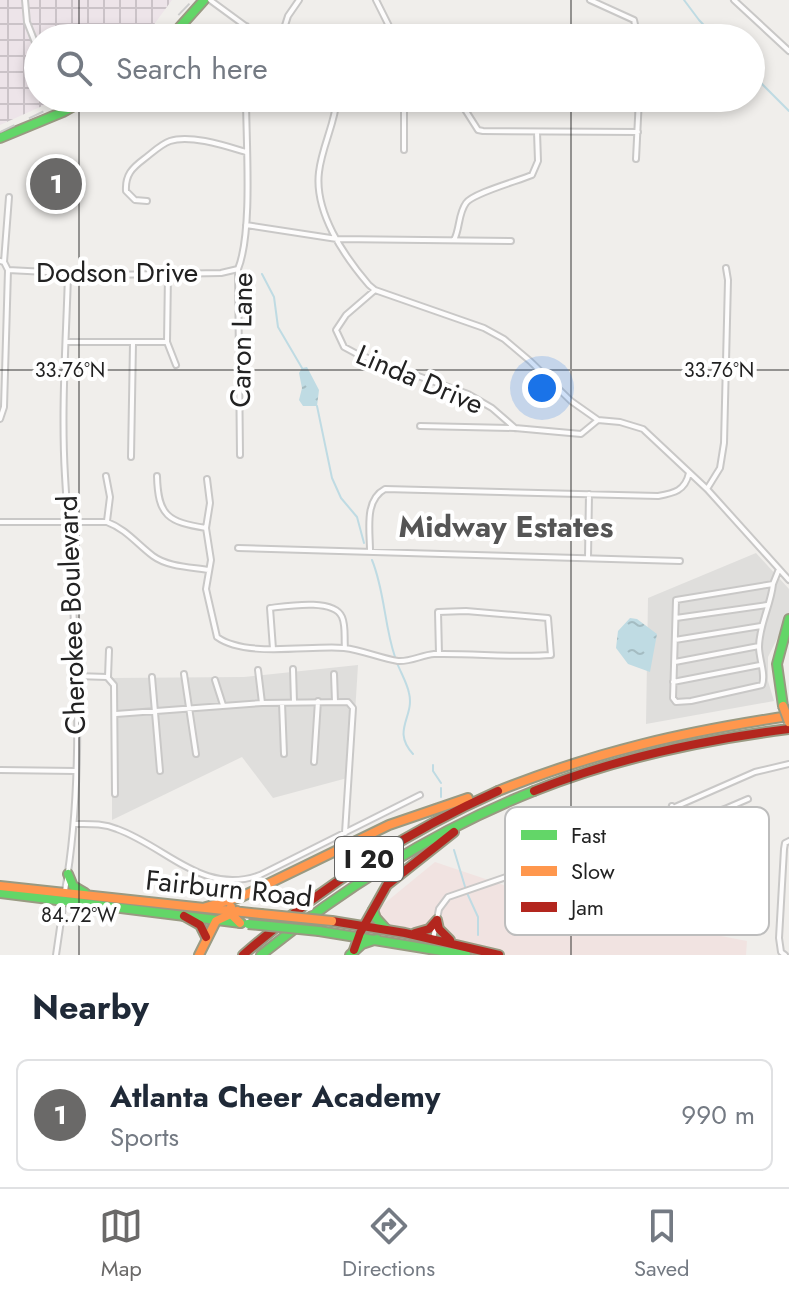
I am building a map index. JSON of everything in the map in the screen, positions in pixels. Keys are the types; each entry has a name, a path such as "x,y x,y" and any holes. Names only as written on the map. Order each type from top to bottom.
{"main road":[{"path":"184,24 207,0"},
{"path":"0,138 63,112"},
{"path":"789,619 777,664 783,706 789,719"},
{"name":"I 20","path":"243,955 279,922 379,852 456,810 509,786 580,760 648,741 789,719"},
{"name":"I 20","path":"261,955 371,872 443,831 509,800 580,773 664,749 789,729"},
{"path":"206,907 241,897 389,825 509,786"},
{"path":"352,952 387,885 448,835 509,800"},
{"path":"68,874 73,886 93,897"},
{"name":"Fairburn Road","path":"0,886 184,916 377,939 464,955"},
{"name":"Fairburn Road","path":"0,893 93,897 332,921 411,934 433,949 457,945 499,955"},
{"path":"241,897 233,903 233,911 244,923"},
{"path":"373,910 386,929"},
{"path":"199,955 215,920 233,911"},
{"path":"184,916 200,925 206,937"},
{"path":"411,934 429,929 437,920 443,935 457,945"},
{"path":"352,952 366,942 377,939"},
{"path":"444,955 464,955"}],"street":[{"path":"25,0 28,24"},
{"path":"207,0 243,24"},
{"path":"285,24 299,0"},
{"path":"378,0 387,24"},
{"path":"590,0 634,20 635,24"},
{"path":"734,0 760,24"},
{"path":"765,29 789,51"},
{"name":"Caron Lane","path":"240,455 238,269 244,250 246,225 246,112"},
{"path":"336,112 321,160 318,184 337,239 357,271 375,290 484,328 504,339 571,401 598,420 643,429 707,489 789,580"},
{"path":"404,112 404,150"},
{"path":"467,112 478,130 483,131 638,132"},
{"path":"636,159 639,112"},
{"path":"454,240 461,214 473,195 532,175 538,161 537,132"},
{"path":"147,201 140,203 126,191 127,174 167,142 215,143 246,152"},
{"path":"2,262 9,197"},
{"path":"246,225 337,239 511,241"},
{"name":"Dodson Drive","path":"2,262 8,270 68,275 221,273 238,269"},
{"path":"707,489 720,468 724,443 726,268"},
{"path":"0,419 4,407 8,270"},
{"path":"168,274 167,342 176,365"},
{"name":"Cherokee Boulevard","path":"56,955 73,837 75,771 76,676 63,424 68,275"},
{"name":"Linda Drive","path":"375,290 339,322 336,330 344,347 468,394 492,408 515,428"},
{"path":"66,342 167,342"},
{"path":"131,457 133,343"},
{"path":"420,426 515,428 581,434 598,420"},
{"path":"370,551 371,507 376,494 385,489 658,496 674,493 687,484 689,473"},
{"path":"106,476 110,497 107,522"},
{"path":"157,476 158,501 162,509 180,524 206,528"},
{"path":"207,479 210,503 206,528 211,560 206,589 217,637 227,644 273,649 345,648 401,661 439,654 486,653 524,657 551,655 548,618 466,611 438,612 439,654"},
{"path":"588,558 589,494"},
{"path":"0,522 107,522 121,527 154,557 166,563 209,570"},
{"path":"238,548 680,561"},
{"path":"773,584 676,600 673,698 676,702 758,688 764,679 760,665 761,626 779,569"},
{"path":"273,649 270,608 296,605 332,606 340,612 344,620 345,648"},
{"path":"676,618 767,605"},
{"path":"675,640 761,626"},
{"path":"675,662 759,646"},
{"path":"109,650 108,677 114,685 116,714 115,794"},
{"path":"673,682 760,665"},
{"path":"293,669 294,702"},
{"path":"258,670 262,703"},
{"path":"184,674 196,754"},
{"path":"334,674 335,702"},
{"path":"76,676 108,677"},
{"path":"152,677 160,771"},
{"path":"215,680 223,706"},
{"path":"314,762 318,701"},
{"path":"116,714 262,703 348,702 353,708 345,833"},
{"path":"282,703 284,754"},
{"path":"672,806 755,772 789,764"},
{"path":"0,770 75,771"},
{"path":"74,824 116,828 198,873 229,882 258,876 420,795"},
{"path":"729,807 748,799"},
{"path":"74,814 84,824"},
{"path":"73,837 80,828 91,824"},
{"path":"785,955 781,952 779,938 784,849 789,841"},
{"path":"433,949 439,909 448,897 505,877"}],"shaded area":[{"path":"0,0 172,0 154,24 24,24 24,112 29,112 0,125"},
{"path":"756,553 789,589 789,615 768,657 768,681 774,701 646,724 648,598"},
{"path":"358,665 351,777 273,798 242,757 112,820 112,678 244,677"},
{"path":"435,862 505,886 505,935 716,935 747,941 746,955 484,955 352,930"}],"water":[{"path":"307,367 319,390 317,406 303,406 299,400 302,388 299,373"},
{"path":"630,618 637,619 657,634 650,672 628,664 616,648 618,631"}],"waterway":[{"path":"684,0 703,24"},
{"path":"765,87 789,111"},
{"path":"262,274 274,297 278,327 302,368"},
{"path":"317,406 332,478 341,498 357,517 364,543"},
{"path":"372,560 395,657"},
{"path":"397,663 409,693 404,738 413,754"},
{"path":"433,765 433,771 441,783"},
{"path":"441,788 441,797"},
{"path":"454,850 466,890"},
{"path":"467,893 478,917 478,935"}],"railway":[{"path":"170,24 193,0"},
{"path":"0,132 42,112"}],"traffic: fast":[{"path":"183,24 204,0"},
{"path":"0,138 63,112"},
{"path":"783,706 777,664 789,619"},
{"path":"261,955 325,906 391,862 461,824 534,791"},
{"path":"68,874 73,886 85,893"},
{"path":"0,893 241,923"},
{"path":"373,910 386,929"},
{"path":"248,924 319,931"},
{"path":"319,931 466,955"},
{"path":"350,955 362,944 377,939"}],"traffic: slow":[{"path":"783,706 789,722"},
{"path":"498,791 641,744 789,716"},
{"path":"206,907 241,897 389,825 468,798"},
{"path":"0,886 261,914"},
{"path":"231,907 232,915 240,923"},
{"path":"199,955 216,921 237,911"},
{"path":"261,914 332,921"}],"traffic: jam":[{"path":"534,791 596,769 659,752 789,729"},
{"path":"243,955 364,863 429,825 498,791"},
{"path":"354,950 387,885 454,832"},
{"path":"184,916 200,925 206,937"},
{"path":"437,920 439,929 450,940"},
{"path":"415,933 429,929 437,920"},
{"path":"332,921 405,933 499,955"}],"place":[{"name":"Atlanta Cheer Academy","path":"56,184"}],"district":[{"name":"Midway Estates","path":"506,527"}]}
